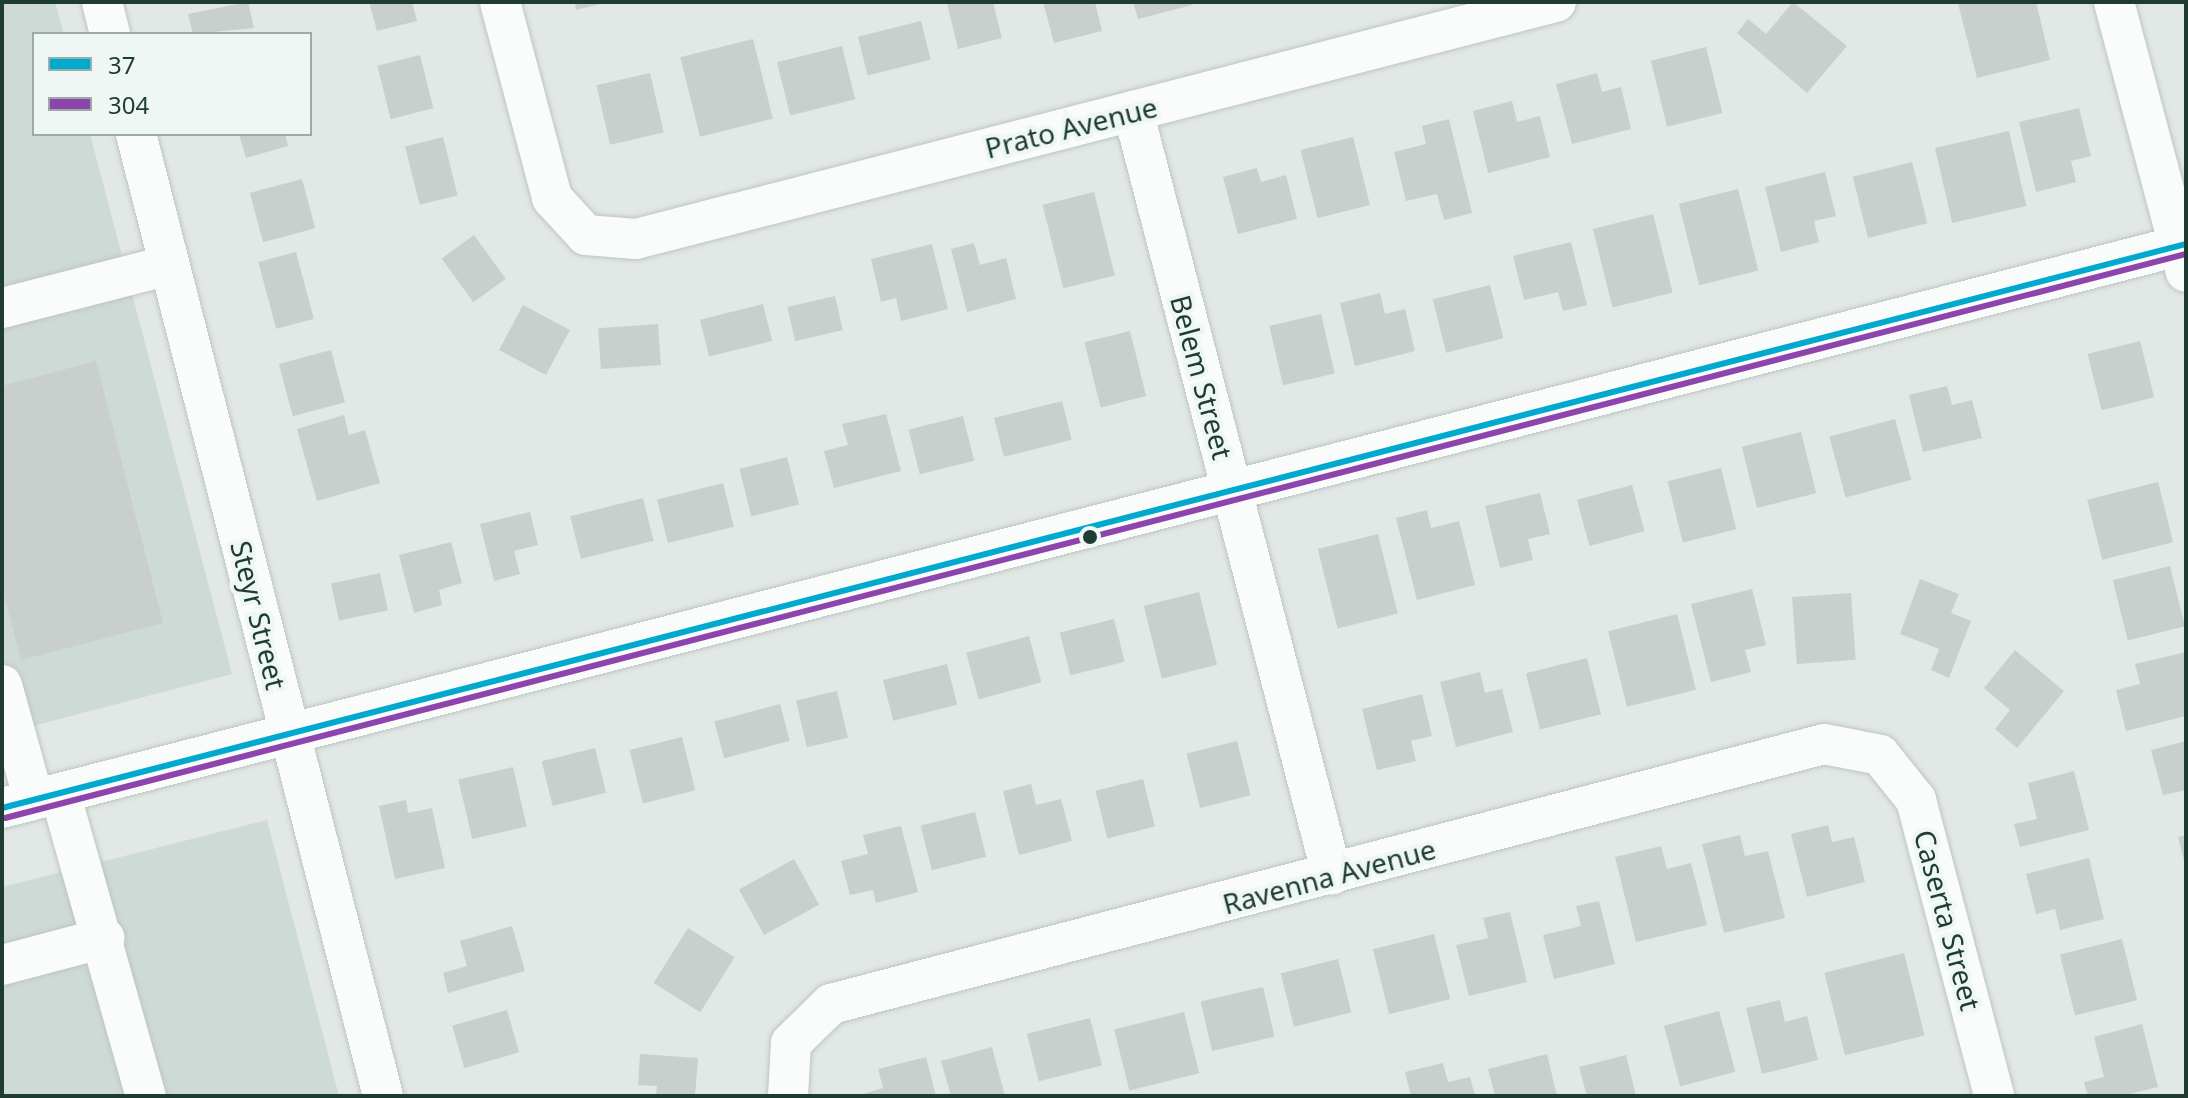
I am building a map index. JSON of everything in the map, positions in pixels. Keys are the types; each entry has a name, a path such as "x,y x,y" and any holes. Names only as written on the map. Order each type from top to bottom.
{"street":[{"path":"102,2 110,32"},
{"name":"Prato Avenue","path":"500,2 552,198 586,235 636,239 1556,2"},
{"path":"32,801 1232,490 2184,254 2114,2"},
{"name":"Belem Street","path":"1133,111 1332,875"},
{"name":"Steyr Street","path":"137,136 383,1096"},
{"path":"2,308 169,265"},
{"path":"2,685 32,801 104,938 146,1096"},
{"name":"Ravenna Avenue","path":"788,1096 791,1043 831,1004 1824,744 1880,755"},
{"name":"Caserta Street","path":"1880,755 1916,800 1994,1096"},
{"path":"2,965 104,938"}],"shaded area":[{"path":"2,2 55,2 63,32 32,32 32,136 91,136 232,674 2,734"},
{"path":"267,820 339,1096 2,1096 2,887"}],"building":[{"path":"248,2 254,28 192,32 188,14"},
{"path":"369,2 412,2 417,21 377,31"},
{"path":"575,2 604,2 604,3 576,10"},
{"path":"993,2 1002,38 958,49 947,3"},
{"path":"1043,2 1095,2 1102,31 1054,43"},
{"path":"1133,2 1191,2 1192,5 1138,19"},
{"path":"1793,2 1847,46 1807,93 1737,33 1748,19 1766,34"},
{"path":"2036,2 2050,60 1977,78 1958,3"},
{"path":"921,21 931,60 868,76 858,37"},
{"path":"753,39 773,119 700,137 680,57"},
{"path":"842,46 855,99 790,116 777,62"},
{"path":"1706,47 1722,113 1667,127 1651,61"},
{"path":"420,55 433,108 391,119 377,66"},
{"path":"650,73 664,132 610,145 596,85"},
{"path":"1597,73 1602,92 1621,87 1631,129 1572,144 1556,84"},
{"path":"1512,101 1517,122 1540,116 1550,157 1488,173 1473,111"},
{"path":"2079,108 2091,156 2071,161 2076,182 2036,192 2019,122"},
{"path":"1449,119 1472,213 1444,220 1437,194 1406,201 1394,152 1426,144 1422,126"},
{"path":"2009,131 2026,206 1952,223 1935,148"},
{"path":"240,136 286,136 288,146 246,158"},
{"path":"443,137 458,195 420,205 405,146"},
{"path":"1353,137 1370,205 1318,218 1301,150"},
{"path":"1912,162 1927,223 1868,238 1853,177"},
{"path":"1257,168 1261,182 1286,175 1297,219 1238,234 1223,177"},
{"path":"1825,172 1836,216 1814,221 1819,242 1781,252 1765,187"},
{"path":"302,179 315,228 263,242 250,193"},
{"path":"1738,189 1758,271 1699,285 1679,204"},
{"path":"1094,192 1115,275 1063,288 1043,205"},
{"path":"1653,214 1673,293 1612,308 1593,229"},
{"path":"474,235 506,279 473,302 442,259"},
{"path":"1571,242 1587,305 1563,311 1558,292 1524,300 1513,256"},
{"path":"974,243 980,265 1006,258 1016,299 967,312 951,249"},
{"path":"932,244 948,309 901,321 896,298 881,302 871,259"},
{"path":"296,252 314,319 276,329 258,262"},
{"path":"1490,285 1503,338 1446,353 1433,299"},
{"path":"1380,293 1385,314 1405,309 1415,351 1355,366 1340,303"},
{"path":"835,296 843,330 795,341 787,307"},
{"path":"763,304 772,341 709,357 700,320"},
{"path":"523,305 570,330 546,375 499,350"},
{"path":"1321,314 1335,373 1283,385 1269,326"},
{"path":"658,324 661,365 601,369 598,328"},
{"path":"1130,331 1146,396 1101,407 1084,342"},
{"path":"2140,341 2154,397 2102,410 2088,354"},
{"path":"331,350 345,402 293,416 279,364"},
{"path":"96,361 163,623 21,660 2,587 2,386"},
{"path":"1947,386 1952,405 1972,400 1982,438 1923,452 1909,395"},
{"path":"1062,401 1072,440 1004,457 994,418"},
{"path":"886,414 901,471 834,488 824,451 848,445 842,424"},
{"path":"344,415 349,435 365,430 380,483 317,501 297,429"},
{"path":"963,416 974,461 920,474 909,430"},
{"path":"1895,419 1911,480 1846,497 1829,437"},
{"path":"1801,432 1816,493 1757,508 1742,447"},
{"path":"787,457 799,505 751,516 739,469"},
{"path":"1721,468 1736,529 1683,542 1668,481"},
{"path":"2158,482 2173,542 2102,560 2087,500"},
{"path":"723,483 734,527 668,543 657,499"},
{"path":"1632,485 1644,531 1589,546 1577,500"},
{"path":"1540,493 1550,534 1528,539 1533,560 1500,568 1485,506"},
{"path":"643,498 654,541 581,559 570,516"},
{"path":"1427,510 1431,528 1459,521 1475,585 1417,600 1396,518"},
{"path":"530,512 538,545 514,551 520,574 494,581 480,524"},
{"path":"1378,534 1398,614 1338,629 1318,549"},
{"path":"451,542 462,583 439,590 442,605 414,613 399,555"},
{"path":"2170,566 2185,626 2128,640 2113,580"},
{"path":"380,573 388,610 339,621 331,583"},
{"path":"1920,579 1959,594 1951,613 1971,621 1949,678 1931,670 1939,649 1900,634"},
{"path":"1752,589 1766,645 1745,650 1751,672 1711,682 1691,604"},
{"path":"1199,592 1217,665 1162,679 1144,606"},
{"path":"1851,593 1856,660 1797,664 1792,597"},
{"path":"1677,614 1696,690 1627,707 1608,631"},
{"path":"1114,619 1125,662 1070,675 1060,633"},
{"path":"1029,636 1041,682 979,699 966,653"},
{"path":"2015,650 2064,691 2017,748 1995,729 2010,710 1984,688"},
{"path":"2186,652 2186,716 2126,731 2116,690 2140,684 2135,664"},
{"path":"1587,658 1601,714 1540,730 1526,673"},
{"path":"947,664 957,705 893,721 883,680"},
{"path":"1480,672 1485,693 1502,689 1513,732 1456,747 1440,682"},
{"path":"837,691 848,738 807,747 796,700"},
{"path":"1422,694 1432,736 1411,741 1416,761 1377,770 1362,709"},
{"path":"780,704 790,741 724,758 714,722"},
{"path":"682,737 695,790 643,803 630,750"},
{"path":"1237,741 1251,795 1200,808 1187,754"},
{"path":"2186,741 2186,790 2163,795 2151,750"},
{"path":"595,748 606,793 553,806 542,761"},
{"path":"513,767 527,826 472,839 458,780"},
{"path":"2074,771 2089,830 2020,847 2014,824 2037,819 2028,783"},
{"path":"1143,779 1155,827 1107,838 1095,791"},
{"path":"1031,784 1036,805 1061,799 1072,841 1019,855 1003,791"},
{"path":"406,800 408,813 432,808 445,868 395,879 379,806"},
{"path":"975,812 986,857 932,870 921,826"},
{"path":"1828,825 1832,842 1854,837 1865,882 1807,897 1791,834"},
{"path":"901,826 918,892 876,903 873,890 850,895 841,861 868,854 863,835"},
{"path":"1740,835 1745,856 1768,851 1785,918 1724,933 1702,844"},
{"path":"2186,835 2186,864 2185,865 2178,837"},
{"path":"1661,846 1667,869 1691,863 1707,925 1636,942 1615,857"},
{"path":"2089,858 2104,919 2060,930 2055,909 2036,914 2026,874"},
{"path":"794,859 819,904 764,935 739,890"},
{"path":"1599,901 1615,964 1554,979 1543,935 1581,926 1576,906"},
{"path":"1510,912 1527,982 1469,996 1456,945 1488,938 1483,918"},
{"path":"512,926 525,971 448,993 443,973 467,966 460,941"},
{"path":"688,928 735,957 700,1012 654,983"},
{"path":"1434,934 1450,999 1389,1014 1373,949"},
{"path":"2122,939 2137,1000 2075,1016 2060,954"},
{"path":"1904,953 1925,1035 1845,1055 1824,973"},
{"path":"1338,959 1351,1012 1294,1027 1281,973"},
{"path":"1263,987 1274,1037 1212,1051 1201,1001"},
{"path":"1780,1000 1785,1022 1807,1016 1818,1060 1762,1074 1746,1008"},
{"path":"507,1010 519,1052 464,1068 452,1026"},
{"path":"1719,1011 1735,1072 1680,1087 1664,1026"},
{"path":"1184,1012 1199,1073 1129,1091 1114,1029"},
{"path":"1090,1018 1102,1066 1039,1081 1027,1034"},
{"path":"2142,1024 2158,1087 2121,1096 2088,1096 2084,1082 2104,1077 2094,1037"},
{"path":"992,1047 1005,1096 951,1096 941,1061"},
{"path":"640,1054 698,1058 695,1096 656,1096 657,1086 638,1085"},
{"path":"1547,1054 1557,1096 1495,1096 1488,1069"},
{"path":"1626,1055 1636,1096 1587,1096 1579,1067"},
{"path":"926,1057 936,1096 857,1096 883,1088 878,1069"},
{"path":"1443,1063 1448,1082 1470,1077 1475,1096 1411,1096 1405,1072"}],"transit line":[{"name":"37","path":"2,808 2186,244"},
{"name":"304","path":"5,818 2186,254"}]}
